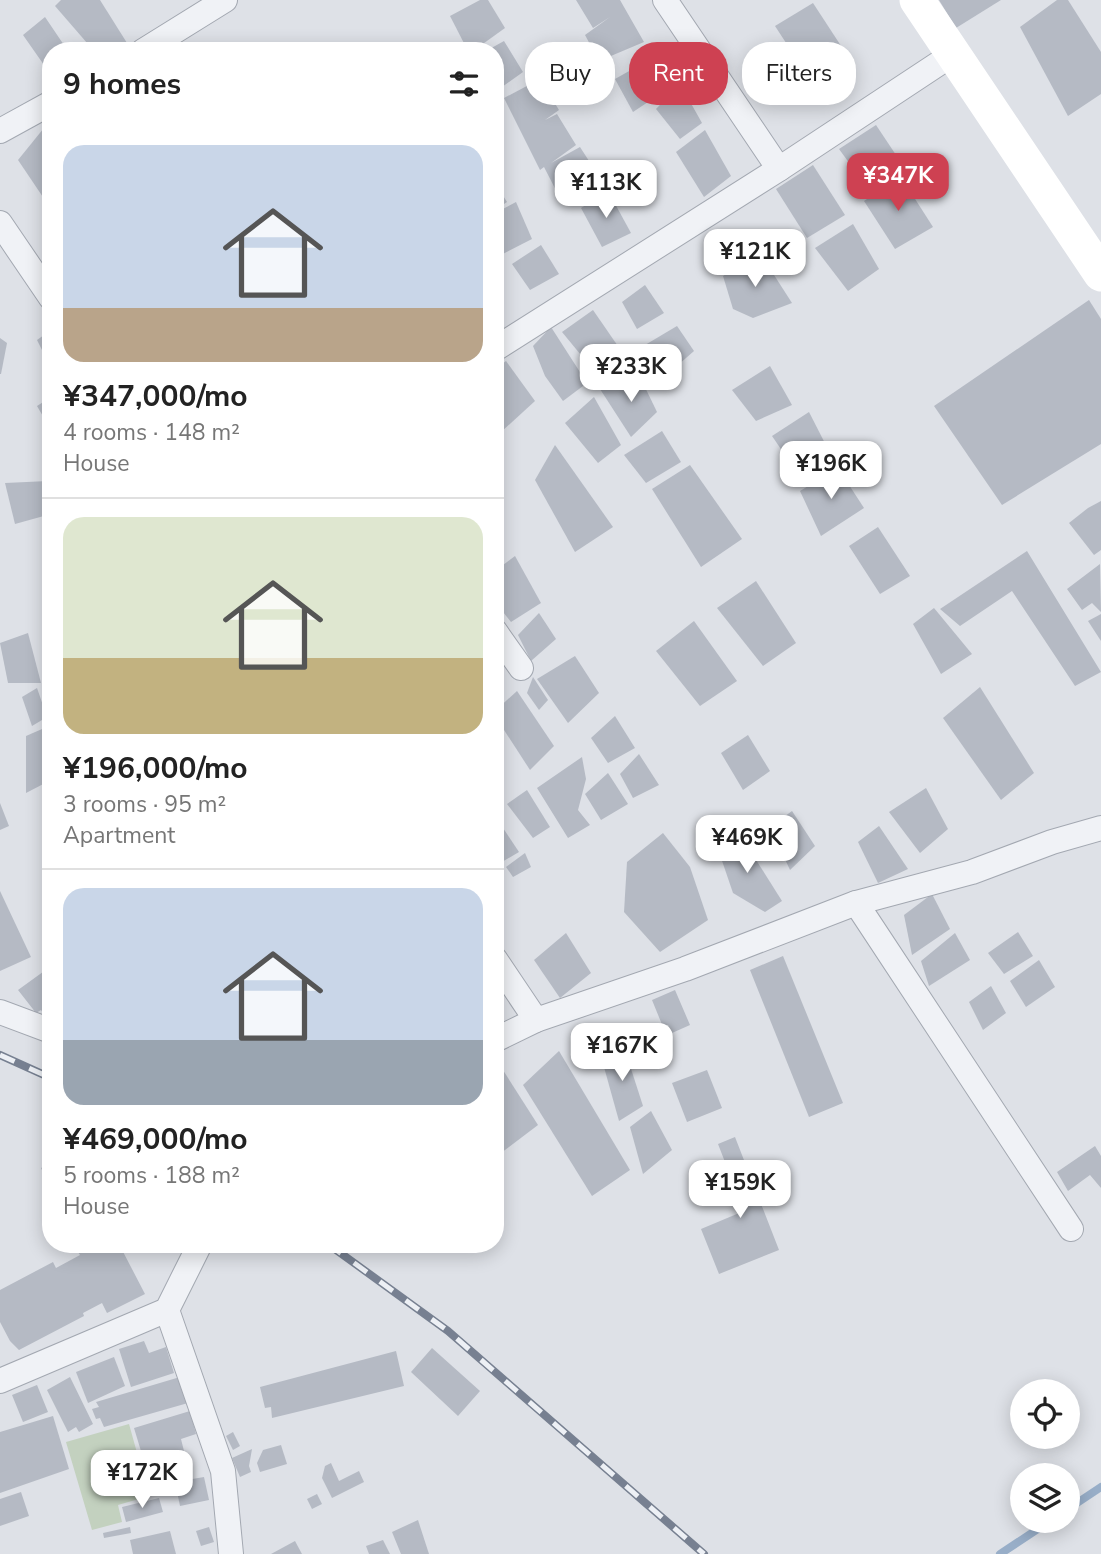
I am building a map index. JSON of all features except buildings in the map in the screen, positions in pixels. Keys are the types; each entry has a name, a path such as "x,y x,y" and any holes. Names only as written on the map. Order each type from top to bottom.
{"street":[{"path":"157,42 225,0"},
{"path":"665,0 779,169"},
{"path":"917,0 1101,274"},
{"path":"504,343 779,169 953,54"},
{"path":"0,131 42,108"},
{"path":"0,223 42,285"},
{"path":"504,643 522,668"},
{"path":"504,1036 536,1020 685,969 856,904 972,872 1052,842 1101,828"},
{"path":"856,904 1071,1229"},
{"path":"504,972 536,1020"},
{"path":"0,1012 42,1028"},
{"path":"0,1381 167,1310 196,1253"},
{"path":"167,1310 223,1471 231,1554"}],"green space":[{"path":"129,1424 149,1496 118,1505 122,1522 92,1530 66,1442"}],"waterway":[{"path":"1080,1501 1101,1487"},
{"path":"1000,1554 1032,1533"}],"railway":[{"path":"0,1055 42,1074"},
{"path":"340,1253 448,1331 704,1554"}]}
